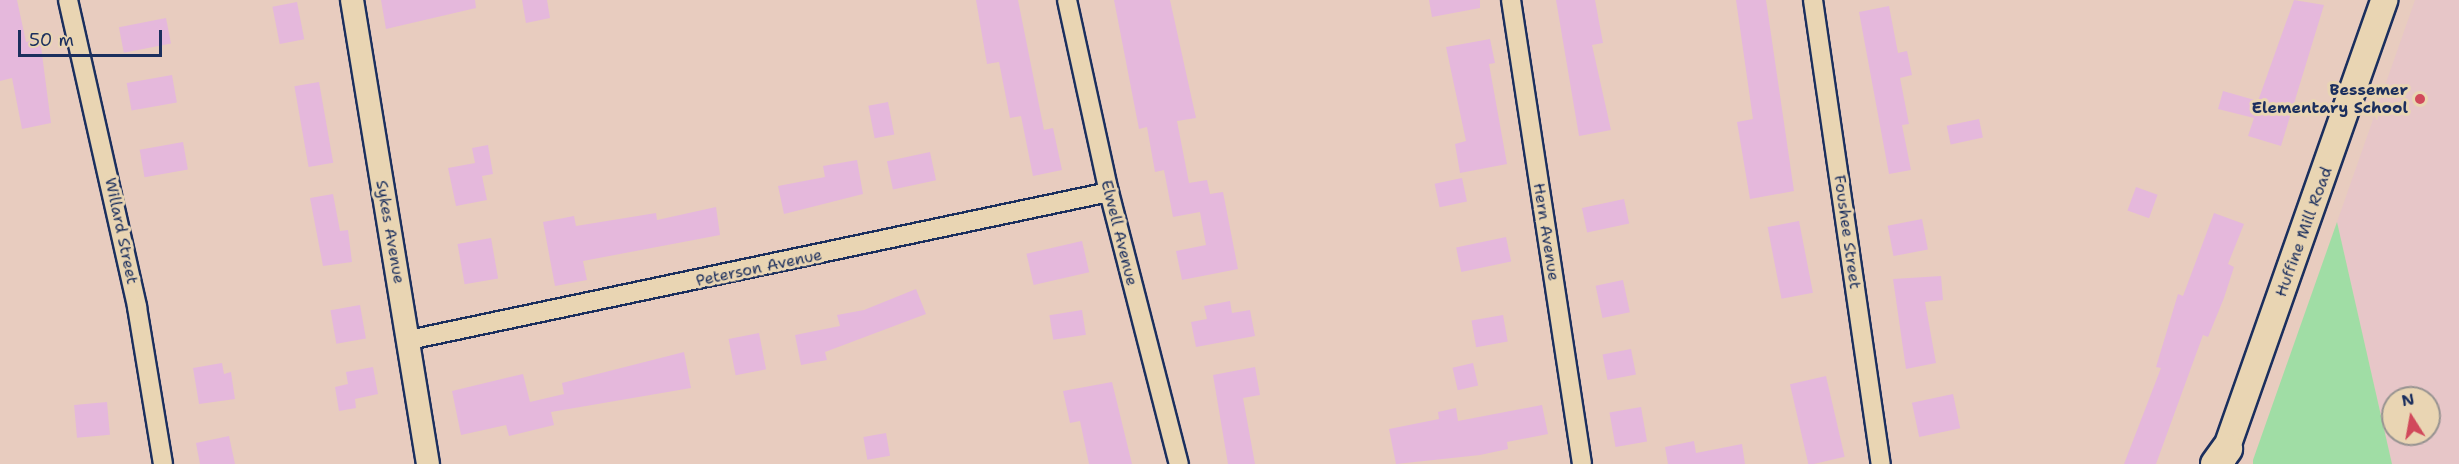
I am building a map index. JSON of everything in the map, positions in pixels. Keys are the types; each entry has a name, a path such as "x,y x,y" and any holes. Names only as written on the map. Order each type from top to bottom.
{"main road":[{"name":"Huffine Mill Road","path":"2223,460 2384,0"}],"street":[{"name":"Willard Street","path":"68,0 134,295 163,464"},
{"name":"Sykes Avenue","path":"352,0 428,464"},
{"name":"Elwell Avenue","path":"1067,0 1109,192 1179,464"},
{"name":"Hern Avenue","path":"1511,0 1582,464"},
{"name":"Foushee Street","path":"1813,0 1881,464"},
{"name":"Peterson Avenue","path":"409,340 1109,192"}],"shaded area":[{"path":"2415,0 2459,0 2459,464 2392,464 2388,446 2441,446 2441,386 2381,386 2381,416 2337,222"}],"green space":[{"path":"2337,222 2381,416 2381,446 2388,446 2392,464 2253,464"}],"building":[{"path":"0,0 17,0 26,42 40,39 51,123 22,129 12,78 0,81"},
{"path":"381,0 475,0 476,8 386,29"},
{"path":"522,0 547,0 550,18 526,23"},
{"path":"976,0 1018,0 1044,130 1053,128 1062,170 1033,176 1021,116 1010,118 999,62 987,64"},
{"path":"1114,0 1170,0 1196,118 1177,121 1189,183 1207,180 1210,194 1223,192 1238,269 1182,280 1176,251 1206,245 1200,212 1173,217 1164,170 1155,172 1147,127 1139,129"},
{"path":"1429,0 1480,0 1480,8 1432,17"},
{"path":"1556,0 1595,0 1603,43 1592,45 1611,130 1579,136"},
{"path":"1736,0 1766,0 1794,191 1750,199 1737,122 1753,119"},
{"path":"2294,0 2324,5 2281,146 2248,136 2254,118 2218,109 2223,91 2258,101"},
{"path":"297,2 304,39 280,44 272,7"},
{"path":"1889,6 1898,53 1907,51 1912,75 1900,78 1909,124 1902,125 1911,170 1889,174 1859,12"},
{"path":"166,18 171,44 124,53 119,27"},
{"path":"1490,39 1495,63 1489,64 1507,164 1460,173 1455,144 1466,141 1446,47"},
{"path":"172,75 177,103 132,111 127,83"},
{"path":"319,82 333,163 309,167 294,86"},
{"path":"888,102 894,134 875,138 868,106"},
{"path":"1979,119 1983,138 1951,144 1947,126"},
{"path":"183,142 188,170 145,177 140,150"},
{"path":"488,145 493,174 482,176 487,200 456,206 448,168 475,163 472,148"},
{"path":"930,152 936,180 893,190 887,161"},
{"path":"857,160 863,194 784,214 778,186 825,177 823,166"},
{"path":"1462,178 1467,201 1440,207 1435,184"},
{"path":"2136,187 2158,195 2149,218 2127,210"},
{"path":"333,194 340,231 348,230 352,262 323,266 310,198"},
{"path":"1624,199 1629,223 1587,232 1582,208"},
{"path":"716,207 720,235 583,261 587,280 555,286 543,222 574,216 576,226 656,213 657,220"},
{"path":"2214,213 2244,224 2228,264 2234,267 2224,298 2208,337 2203,335 2156,464 2124,464 2161,368 2156,367 2178,294 2183,296"},
{"path":"1922,219 1928,249 1894,256 1888,226"},
{"path":"1799,221 1813,293 1782,299 1768,227"},
{"path":"1506,237 1511,261 1461,272 1456,248"},
{"path":"491,238 498,278 465,284 458,244"},
{"path":"1082,241 1089,272 1034,285 1026,254"},
{"path":"1941,276 1943,300 1925,302 1936,363 1906,369 1893,279"},
{"path":"1623,280 1630,312 1602,318 1596,286"},
{"path":"916,289 926,314 825,352 827,360 801,365 795,335 840,326 837,315 864,310"},
{"path":"1230,301 1232,313 1250,310 1255,336 1196,347 1191,322 1207,319 1204,306"},
{"path":"360,305 366,338 336,344 330,310"},
{"path":"1082,310 1086,335 1053,340 1049,315"},
{"path":"1503,315 1508,342 1476,347 1471,321"},
{"path":"759,333 766,369 736,375 729,339"},
{"path":"1631,349 1636,375 1607,380 1603,355"},
{"path":"684,352 691,388 551,412 554,425 509,436 506,425 461,435 452,391 523,374 530,402 564,394 562,383"},
{"path":"222,363 224,374 231,372 235,399 199,404 193,368"},
{"path":"1473,363 1478,385 1458,390 1453,368"},
{"path":"373,367 378,394 355,399 356,408 339,411 335,387 348,384 346,372"},
{"path":"1255,367 1260,395 1243,398 1255,464 1228,464 1213,375"},
{"path":"1826,376 1845,457 1808,464 1790,384"},
{"path":"1112,382 1132,464 1089,464 1080,421 1070,423 1063,391"},
{"path":"1953,394 1960,428 1919,437 1912,403"},
{"path":"107,402 110,435 77,438 74,405"},
{"path":"1542,405 1548,434 1507,442 1508,449 1480,455 1396,464 1389,429 1439,419 1438,412 1456,408 1458,421"},
{"path":"1641,407 1647,441 1616,447 1609,413"},
{"path":"886,433 890,456 867,460 863,437"},
{"path":"229,436 235,464 200,464 196,443"},
{"path":"1694,441 1696,453 1742,444 1745,464 1668,464 1665,447"}],"place":[{"name":"Bessemer Elementary School","path":"2420,99"}]}
